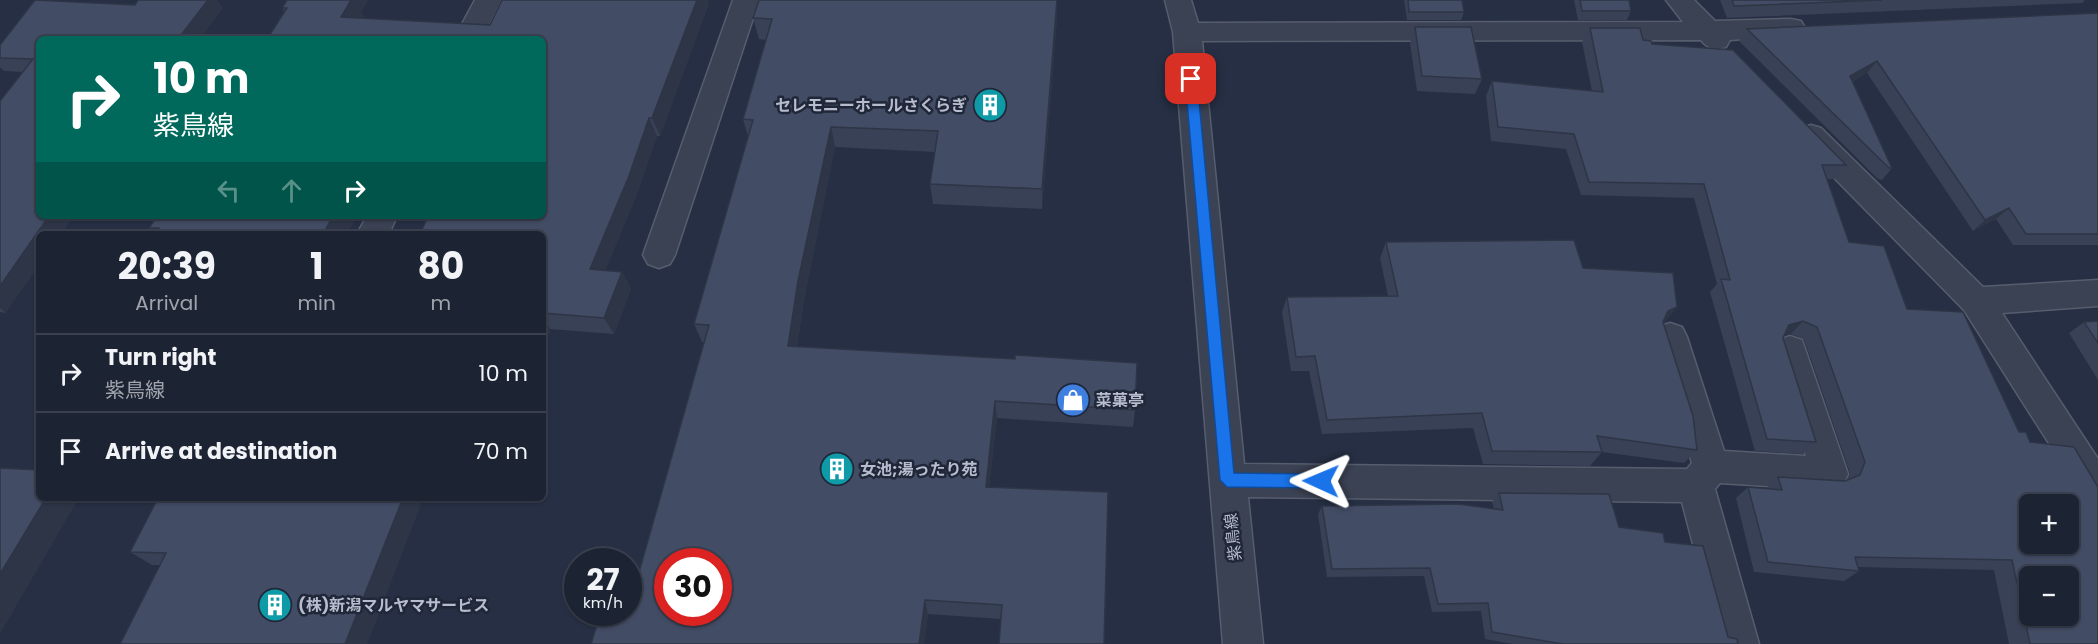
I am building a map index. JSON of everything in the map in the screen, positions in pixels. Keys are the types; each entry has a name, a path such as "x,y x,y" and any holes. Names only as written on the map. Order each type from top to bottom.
{"street":[{"path":"470,36 488,0"},
{"path":"659,255 746,0"},
{"name":"紫鳥線","path":"1178,0 1186,32 1243,644"},
{"path":"1679,0 1732,57"},
{"path":"1186,32 1707,32 1814,27"},
{"path":"1791,116 1976,301 2088,455 2098,493"},
{"path":"1976,301 2098,293"},
{"path":"1670,337 1739,644"},
{"path":"1227,480 1830,474 1790,350"}],"building":[{"path":"35,0 135,5 138,0 208,0 180,36 36,36 36,219 47,219 38,231 36,231 36,235 0,286 0,101 33,59 0,58 0,45"},
{"path":"287,0 351,0 341,17 490,25 502,0 697,0 652,118 649,118 629,176 590,269 622,272 604,318 546,313 546,231 421,231 427,219 546,219 546,36 269,36 287,8 282,8"},
{"path":"759,0 1057,0 1042,189 930,184 938,131 831,127 798,281 788,346 1015,359 1015,355 1137,363 1135,410 995,401 986,487 1108,492 1104,644 999,644 1002,605 925,600 919,644 591,644 597,626 642,626 642,562 709,325 694,324 753,120 743,119 772,19 753,18"},
{"path":"1408,0 1462,0 1464,12 1409,12"},
{"path":"1580,0 1629,0 1631,11 1582,11"},
{"path":"1732,0 1882,0 1734,6"},
{"path":"2098,13 2098,234 2026,234 2009,208 1985,220 1877,61 1850,76 1892,168 1889,168 1747,29"},
{"path":"1415,27 1471,27 1482,79 1422,76"},
{"path":"1590,28 1640,28 1643,40 1651,41 1652,44 1733,50 1846,165 1822,165 1849,242 1884,246 1907,309 1963,312 2019,432 2026,432 2030,442 2074,447 2098,487 2098,644 2030,644 2026,626 2079,626 2079,566 2019,566 2019,593 2012,560 1855,557 1859,571 1768,562 1748,487 1782,490 1778,477 1845,481 1860,475 1865,462 1817,327 1803,321 1789,325 1783,338 1816,442 1767,439 1721,279 1730,280 1704,184 1589,182 1574,134 1498,127 1492,81 1603,92"},
{"path":"155,219 331,219 325,231 158,231 159,228 149,228"},
{"path":"1574,240 1583,268 1673,273 1677,307 1668,311 1663,322 1693,416 1697,450 1597,436 1602,452 1492,451 1482,413 1327,420 1315,356 1296,357 1287,297 1398,296 1386,242"},
{"path":"2098,321 2098,343 2084,322"},
{"path":"0,468 36,470 36,501 44,501 0,574"},
{"path":"1499,493 1609,494 1619,527 1663,533 1665,542 1703,546 1728,637 1737,639 1738,644 1563,644 1492,632 1488,603 1438,604 1430,568 1332,569 1322,506 1458,504 1503,510"},
{"name":"(株)新潟マルヤマサービス","path":"156,501 402,501 345,644 120,644 166,553 130,552"}],"place":[{"name":"セレモニーホールさくらぎ","path":"990,105"},
{"name":"菜菓亭","path":"1073,400"},
{"name":"女池;湯ったり苑","path":"837,469"},
{"name":"(株)新潟マルヤマサービス","path":"275,605"}],"route":[{"path":"1191,79 1227,480 1321,481"}]}
